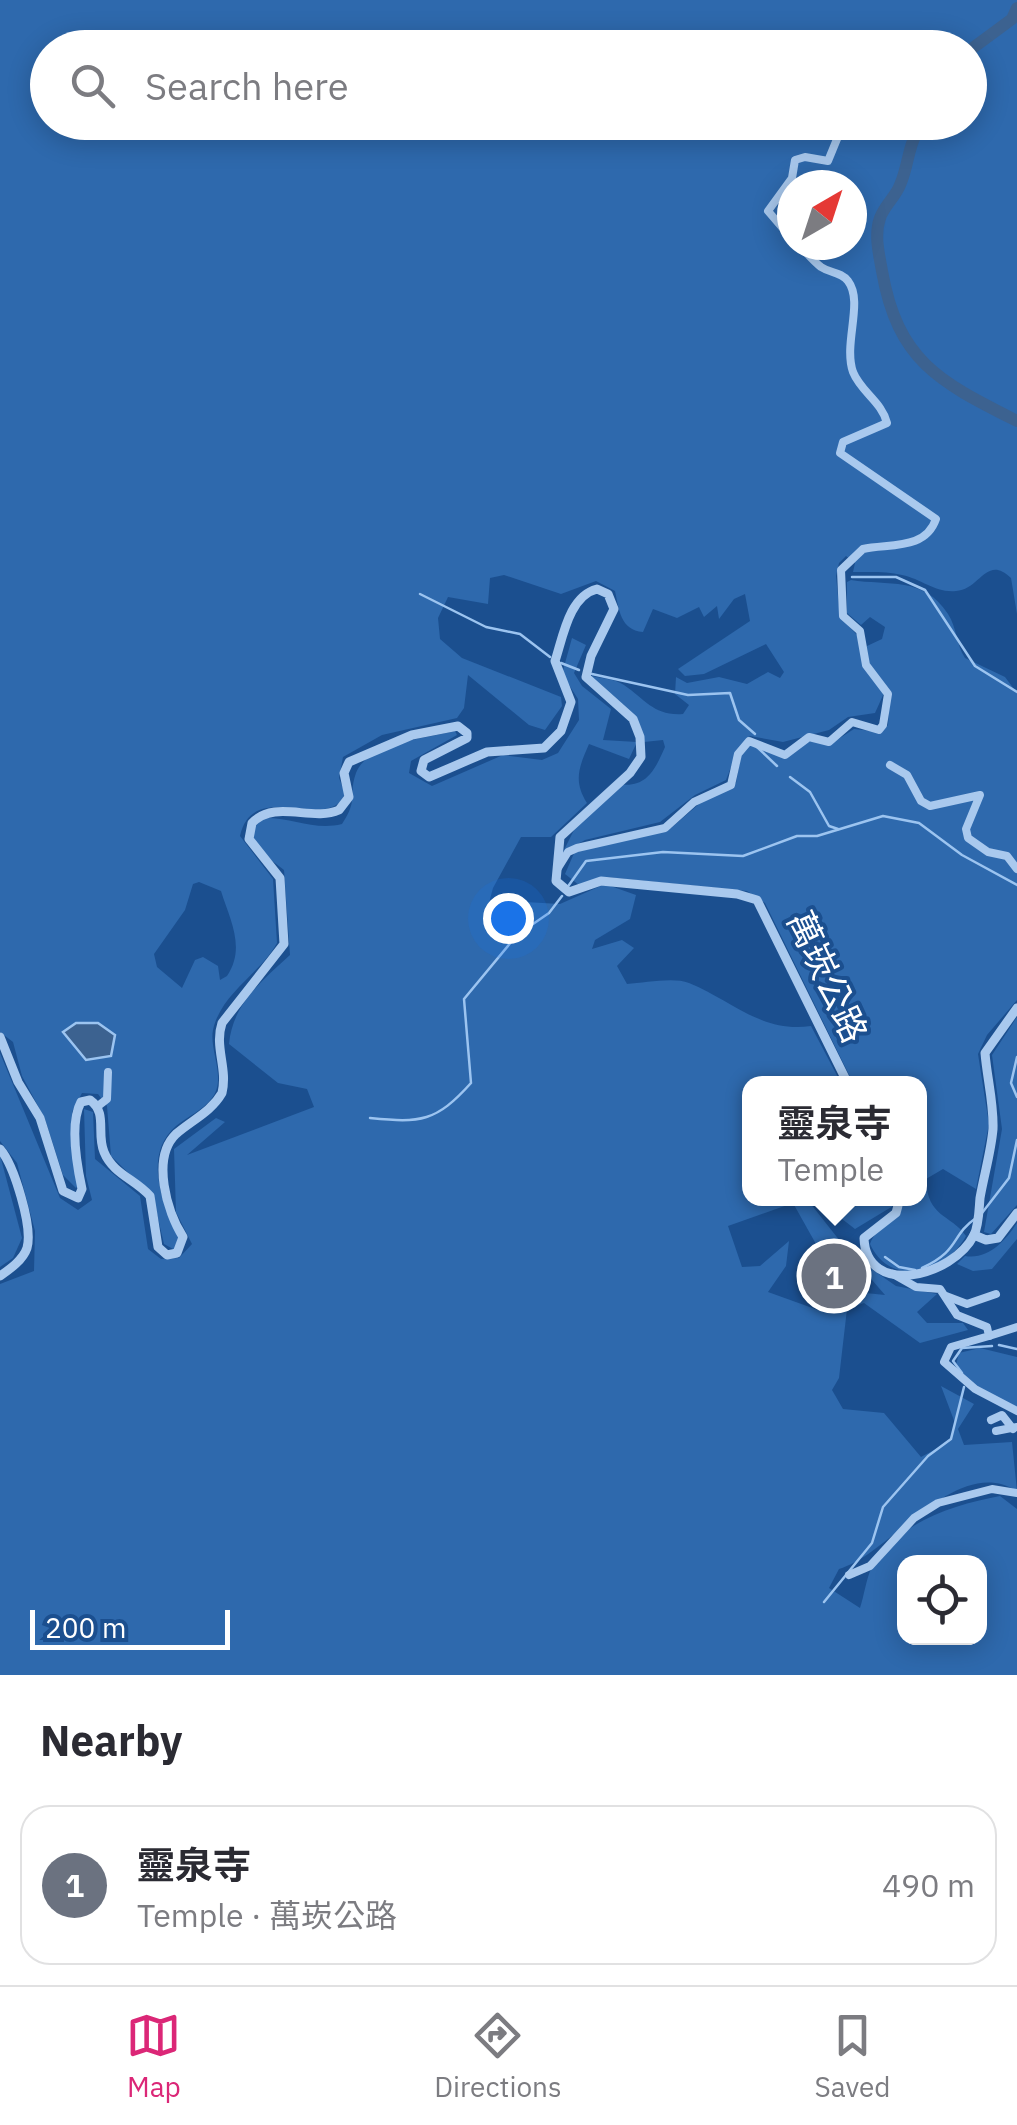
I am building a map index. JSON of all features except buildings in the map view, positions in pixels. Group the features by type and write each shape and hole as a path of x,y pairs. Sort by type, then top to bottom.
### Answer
{"street":[{"path":"793,170 795,160 804,157 828,161 837,140"},
{"path":"777,199 768,211 777,222"},
{"path":"556,872 568,852 665,828 694,802 731,786 738,754 749,741 784,756 808,738 829,742 852,722 879,730 884,726 888,694 866,665 860,631 843,616 841,570 863,549 901,547 928,533 936,520 876,474 840,454 842,442 888,423 884,410 854,372 850,322 856,303 852,285 844,275 823,268 814,260"},
{"path":"98,1106 105,1155 121,1175 150,1196 161,1252 177,1254 183,1237 170,1214 164,1156 172,1139 222,1093 225,1073 218,1042 222,1023 284,944 280,878 248,839 252,822 268,814 298,810 320,816 340,810 349,797 344,773 349,762 412,734 458,726 467,733 467,738 424,760 421,771 430,777 488,752 544,748 561,731 571,702 555,670 563,637 576,604 597,589 608,594 614,609 591,656 586,677 633,719 640,736 640,757 630,773 560,837 556,872"},
{"path":"890,765 908,775 921,801 930,806 980,796 966,829 968,838 988,852 1007,856 1017,869"},
{"name":"萬崁公路","path":"556,872 559,886 570,892 601,881 737,894 757,900 844,1076"},
{"path":"889,1271 910,1276 936,1271 959,1255 975,1229 993,1129 985,1053 1017,1008"},
{"path":"0,1037 18,1082 40,1118 63,1191 73,1198 82,1190 76,1168 76,1112 86,1100 98,1106"},
{"path":"98,1106 107,1099 108,1072"},
{"path":"0,1150 12,1166 28,1243 21,1258 0,1276"},
{"path":"898,1206 896,1213 864,1238 871,1259 916,1287 940,1288 957,1315 978,1320 987,1327 989,1336"},
{"path":"975,1229 986,1240 998,1238 1017,1213"},
{"path":"946,1296 967,1304 996,1294"},
{"path":"1017,1327 951,1348 944,1362 975,1390 1017,1410"},
{"path":"991,1420 1002,1415 1015,1428"},
{"path":"996,1431 1015,1428"},
{"path":"849,1575 870,1566 914,1518 938,1503 992,1490 1017,1493"}],"shaded area":[{"path":"0,0 1017,0 1017,614 1011,578 1002,572 989,571 964,589 948,591 896,574 853,572 855,563 846,556 839,563 836,576 840,617 858,636 863,663 884,693 875,713 848,717 829,730 783,742 750,736 738,749 726,780 695,795 660,822 585,840 563,852 575,828 618,784 643,781 665,747 663,740 644,742 631,713 591,676 620,683 657,710 683,714 689,705 675,694 676,677 687,683 719,677 747,684 768,672 780,678 784,672 766,644 704,674 685,676 678,669 750,621 745,594 734,599 719,619 717,606 704,617 699,607 677,618 653,609 643,632 625,623 615,591 596,581 561,594 504,575 490,578 488,604 448,597 438,618 440,639 462,658 561,697 562,706 545,730 529,725 468,675 464,708 457,718 382,735 343,757 339,778 345,793 337,804 325,809 275,807 260,810 248,819 240,836 273,879 277,943 217,1017 212,1038 218,1082 212,1098 176,1126 165,1138 160,1152 159,1182 181,1241 175,1250 164,1244 153,1197 111,1156 107,1106 98,1094 82,1093 72,1112 76,1188 63,1175 45,1119 22,1076 13,1042 0,1032","holes":["199,882 221,891 236,944 233,965 220,980 218,966 203,957 195,960 182,988 157,967 154,954 185,910 193,884"]},
{"path":"847,582 904,585 928,594 948,614 965,658 1005,677 1017,693 1017,1000 987,1035 978,1054 989,1124 976,1189 943,1169 927,1178 927,1076 850,1076 765,903 747,891 606,877 579,885 565,874 575,851 671,828 699,804 736,783 741,755 750,744 776,754 811,741 829,745 854,729 881,732 888,725 890,692 868,664 867,646 882,639 885,627 870,617 861,625 847,613"},
{"path":"572,638 586,645 574,673 582,686 611,709 603,740 637,742 629,759 589,744 579,774 587,803 551,837 521,837 493,888 486,914 525,902 560,904 605,884 636,895 630,919 595,940 592,949 622,940 634,948 617,966 627,984 682,981 762,1020 793,1027 811,1026 837,1076 742,1076 742,1206 785,1206 728,1226 742,1267 760,1266 789,1241 786,1266 768,1292 818,1310 856,1292 885,1295 866,1273 867,1266 896,1286 937,1294 917,1312 927,1323 963,1323 968,1330 920,1343 864,1303 847,1309 839,1378 832,1390 843,1409 884,1413 921,1457 949,1442 955,1423 941,1386 974,1404 958,1429 964,1445 1012,1442 1017,1491 994,1483 971,1485 948,1495 859,1560 839,1569 829,1588 860,1608 871,1569 896,1539 928,1518 1000,1496 1017,1509 1017,1675 0,1675 0,1284 34,1271 35,1231 17,1163 0,1141 0,1053 60,1198 78,1210 92,1200 86,1176 84,1109 93,1112 95,1159 140,1196 148,1249 161,1259 179,1258 192,1244 176,1212 174,1149 216,1118 225,1122 187,1155 314,1107 307,1089 278,1083 229,1044 242,1005 290,955 284,870 250,844 249,833 263,818 322,826 342,824 352,803 356,773 362,763 385,748 455,731 457,735 411,761 409,773 432,786 503,755 542,760 558,753 579,720 578,699 562,674"},
{"path":"1017,1017 1017,1205 991,1234 984,1232 1002,1129 992,1055"},
{"path":"76,1023 98,1023 115,1035 111,1056 86,1060 63,1032"},
{"path":"0,1155 22,1238 13,1258 0,1267"},
{"path":"927,1192 935,1208 966,1236 957,1249 932,1267 904,1271 891,1267 870,1244 902,1206 927,1206"},
{"path":"795,1206 812,1206 840,1241 821,1253"},
{"path":"825,1206 893,1206 855,1229"},
{"path":"1017,1223 1017,1239 992,1269 973,1271 957,1264 965,1256 981,1255 995,1248"},
{"path":"980,1348 1017,1357 1017,1410 970,1386 956,1365 959,1353"}],"waterway":[{"path":"987,37 1012,19 1017,8"},
{"path":"914,140 898,189 878,224 878,251 889,302 911,348 927,366 966,394 1017,421"},
{"path":"852,577 896,577 925,590 975,666 1017,692"},
{"path":"420,594 486,627 520,634 550,657"},
{"path":"561,663 579,670"},
{"path":"592,674 688,695 730,693 739,720 755,734"},
{"path":"757,747 777,766"},
{"path":"790,777 810,792 829,826 838,829"},
{"path":"569,885 586,861 663,852 743,856 797,836 817,836 883,816 919,823 962,855 1017,885"},
{"path":"370,1118 427,1117 448,1106 471,1083 464,999 517,935 549,913 562,896"},
{"path":"1017,1057 1011,1083 1017,1097"},
{"path":"982,1213 1009,1178 1017,1140"},
{"path":"922,1268 943,1255 976,1218"},
{"path":"885,1257 899,1267 915,1270"},
{"path":"999,1345 1017,1349"},
{"path":"962,1373 953,1361 962,1348 992,1346"},
{"path":"824,1602 872,1543 883,1507 928,1456 951,1439 964,1387"}],"place":[{"name":"靈泉寺","path":"834,1276"}]}
